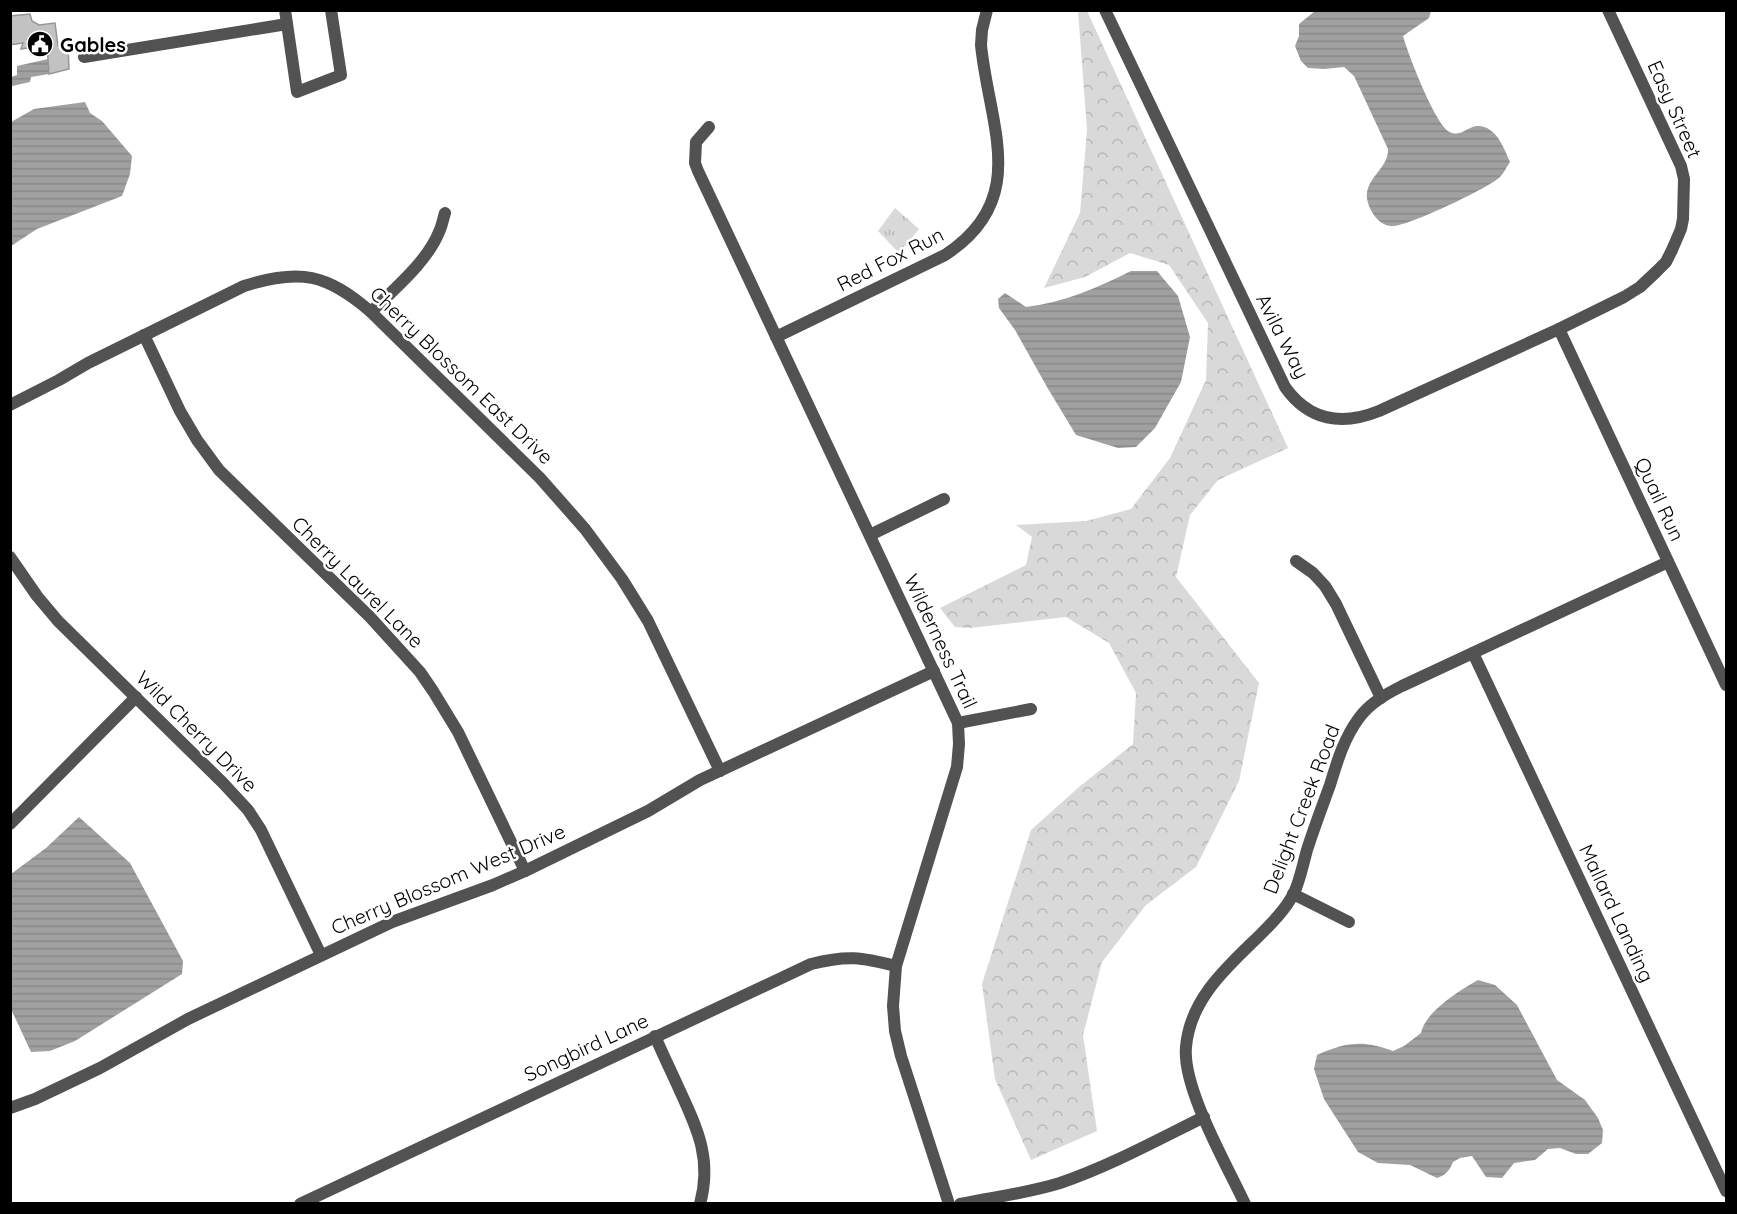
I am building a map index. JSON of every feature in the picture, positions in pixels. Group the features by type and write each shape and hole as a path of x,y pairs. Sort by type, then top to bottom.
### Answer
{"street":[{"path":"285,10 297,92 341,75 331,10"},
{"name":"Red Fox Run","path":"776,337 945,255 970,236 982,220 996,189 999,166 981,45 987,10"},
{"name":"Avila Way","path":"1105,10 1278,374 1285,387 1301,405 1322,416 1333,419 1355,419 1368,416 1624,297 1640,287 1666,262 1681,229"},
{"name":"Easy Street","path":"1608,10 1681,166 1684,194 1681,229"},
{"path":"84,57 287,24"},
{"name":"Wilderness Trail","path":"709,127 696,142 695,163 958,723 957,767 896,966 893,1006 901,1056 949,1203"},
{"path":"371,312 414,269 432,247 445,213"},
{"name":"Cherry Blossom East Drive","path":"10,405 244,286 278,277 301,276 328,282 345,291 371,312 540,478 585,529 622,579 648,621 720,771"},
{"name":"Quail Run","path":"1559,329 1726,685"},
{"name":"Cherry Laurel Lane","path":"144,335 180,411 197,440 219,470 370,618 420,672 458,732 525,871"},
{"path":"870,535 944,499"},
{"name":"Wild Cherry Drive","path":"10,557 58,621 224,783 248,810 267,842 321,955"},
{"path":"1296,561 1313,573 1325,586 1381,698"},
{"name":"Delight Creek Road","path":"1245,1203 1192,1087 1186,1065 1185,1048 1188,1034 1195,1010 1216,980 1270,925 1293,894 1342,749 1359,717 1381,698 1402,686 1668,562"},
{"name":"Mallard Landing","path":"1473,653 1726,1191"},
{"name":"Cherry Blossom West Drive","path":"10,1108 35,1099 100,1068 188,1019 392,922 525,871 648,811 700,780 934,671"},
{"path":"10,824 136,697"},
{"path":"958,723 1031,709"},
{"path":"1293,894 1349,922"},
{"name":"Songbird Lane","path":"300,1203 810,964 848,957 869,959 896,966"},
{"path":"655,1036 703,1146 705,1172 700,1203"},
{"path":"960,1203 1059,1183 1117,1159 1204,1117"}],"green space":[{"path":"1078,11 1087,11 1288,448 1218,480 1190,515 1176,577 1259,683 1239,781 1196,867 1146,905 1102,962 1083,1035 1097,1131 1031,1160 995,1079 982,984 1031,830 1079,787 1133,744 1136,693 1109,643 1066,617 970,628 955,627 940,608 1026,565 1032,537 1016,525 1086,521 1131,509 1170,458 1206,380 1208,323 1169,265 1130,253 1085,277 1044,288 1080,213 1087,130"},
{"path":"895,208 919,229 899,253 878,231"}],"shaded area":[{"path":"1315,11 1431,11 1429,18 1403,36 1422,86 1442,125 1448,131 1456,134 1478,126 1494,134 1502,144 1510,162 1501,175 1466,197 1403,224 1389,226 1378,219 1368,203 1368,187 1384,163 1388,149 1354,76 1344,67 1308,68 1301,61 1295,46 1299,36 1299,24"},
{"path":"48,59 49,74 31,77 30,82 12,86 11,77 17,75 17,66"},
{"path":"85,102 90,113 102,121 132,156 130,174 122,196 37,229 11,246 11,122 34,109"},
{"path":"1131,271 1157,271 1178,296 1190,337 1181,382 1155,428 1136,447 1118,448 1076,435 1015,330 999,308 998,299 1005,293 1026,307 1040,305 1080,294"},
{"path":"79,817 130,863 183,961 182,974 75,1041 50,1051 31,1052 11,1009 11,874 46,848"},
{"path":"1478,980 1495,985 1517,1005 1557,1080 1585,1100 1598,1118 1603,1130 1602,1143 1588,1154 1576,1154 1560,1148 1548,1149 1535,1160 1514,1163 1502,1178 1486,1177 1472,1156 1453,1162 1443,1176 1437,1178 1410,1165 1378,1163 1358,1152 1324,1099 1314,1069 1317,1055 1337,1047 1355,1044 1372,1045 1393,1051 1404,1046 1421,1033 1429,1017 1436,1010"}],"building":[{"name":"Gables","path":"30,14 32,21 39,25 55,23 58,46 68,47 69,69 49,74 47,45 21,49 23,43 10,45 10,16"}],"place":[{"name":"Gables","path":"40,44"}]}
